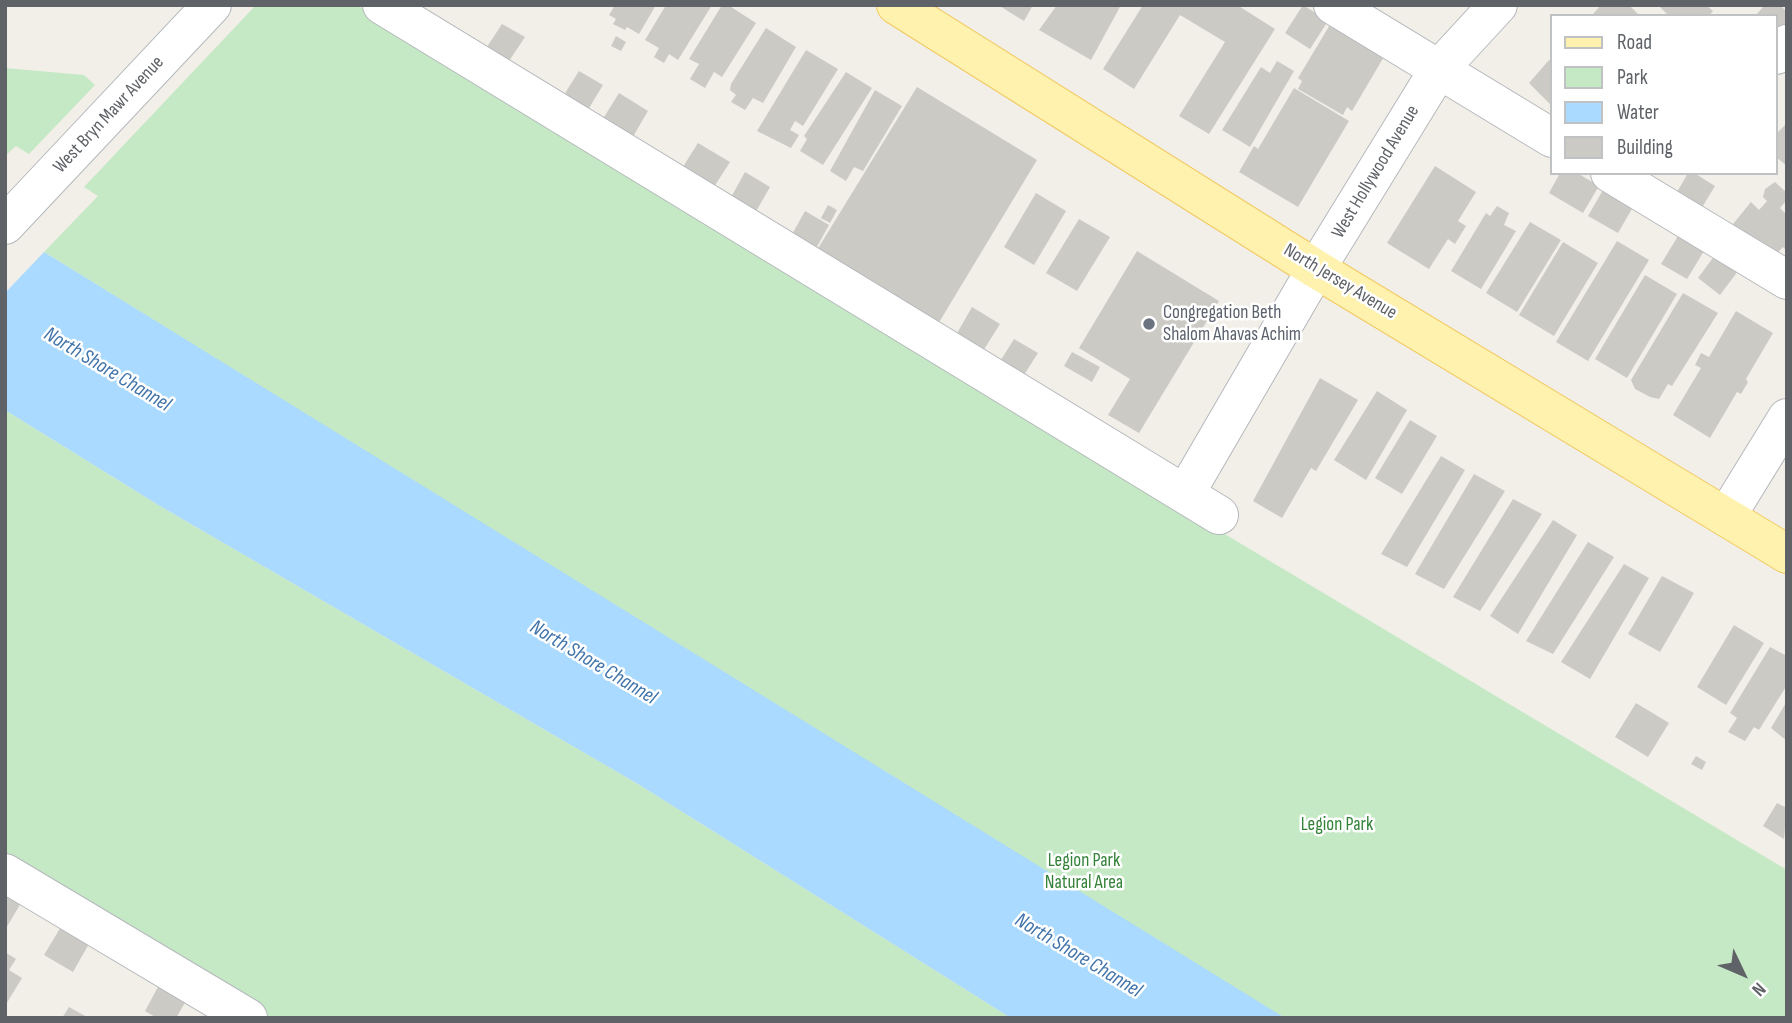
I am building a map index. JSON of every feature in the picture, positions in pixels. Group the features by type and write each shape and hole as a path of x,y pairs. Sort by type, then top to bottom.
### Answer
{"main road":[{"name":"North Jersey Avenue","path":"906,8 1316,269 1787,554"}],"street":[{"name":"West Bryn Mawr Avenue","path":"5,225 212,5"},
{"path":"382,5 1219,515"},
{"path":"1333,5 1550,137"},
{"name":"West Hollywood Avenue","path":"1185,494 1316,269 1439,69 1498,5"},
{"path":"1618,175 1656,184 1787,281"},
{"path":"1726,517 1787,418"},
{"path":"5,873 248,1018"}],"green space":[{"name":"Legion Park","path":"256,5 357,5 1218,530 1787,870 1787,1018 1276,1018 44,252 98,196 84,187"},
{"path":"5,68 84,75 95,85 29,154 16,146 5,156"},
{"path":"5,410 160,506 638,784 1011,1018 260,1018 5,863"}],"water":[{"name":"North Shore Channel","path":"5,231 44,252 1285,1018 1011,1018 638,784 160,506 5,410"}],"pier":[{"path":"5,228 46,250 5,293"}],"building":[{"path":"615,5 656,5 639,34 627,27 625,30 613,24 616,19 609,15"},
{"path":"666,5 712,5 678,60 669,54 664,63 654,57 659,48 645,40"},
{"path":"722,5 728,5 756,23 722,77 714,72 705,88 690,79 699,64 689,59"},
{"path":"998,5 1033,5 1024,21"},
{"path":"1057,5 1121,5 1091,60 1039,30"},
{"path":"1143,5 1237,5 1275,29 1209,134 1179,116 1225,42 1180,15 1134,89 1103,69"},
{"path":"1303,5 1328,21 1310,49 1285,33"},
{"path":"1601,5 1629,5 1638,14 1593,14"},
{"path":"1658,5 1706,5 1713,11 1711,14 1667,14"},
{"path":"1765,5 1780,5 1787,12 1787,33 1778,43 1778,14 1757,14"},
{"path":"1331,23 1385,55 1352,111 1347,107 1343,115 1298,89 1302,81 1298,78"},
{"path":"502,24 525,37 507,64 485,50"},
{"path":"766,28 796,47 763,103 753,98 745,110 731,102 736,95 730,90 731,84"},
{"path":"616,36 626,42 621,51 611,46"},
{"path":"806,50 838,69 803,126 795,121 790,130 799,135 791,148 757,131"},
{"path":"1549,60 1550,60 1550,104 1529,83"},
{"path":"1277,61 1294,71 1250,147 1222,130 1261,67 1270,73"},
{"path":"579,71 603,85 586,113 562,98"},
{"path":"846,72 872,88 823,165 800,151 807,139 804,136"},
{"path":"917,87 1037,160 935,329 814,255"},
{"path":"1294,88 1349,121 1298,207 1239,172 1254,146 1258,149"},
{"path":"875,90 902,106 863,171 854,167 846,181 830,171"},
{"path":"619,93 648,111 631,140 601,122"},
{"path":"1787,123 1787,166 1778,159 1778,132"},
{"path":"698,143 730,162 712,190 681,170"},
{"path":"1435,166 1476,192 1458,221 1466,226 1455,244 1448,239 1429,269 1387,243"},
{"path":"745,172 770,187 754,215 729,201"},
{"path":"1559,175 1580,175 1599,186 1583,213 1549,193"},
{"path":"1687,175 1697,175 1715,186 1698,214 1673,199"},
{"path":"1775,182 1787,193 1787,200 1780,208 1787,215 1787,251 1783,247 1771,260 1733,224 1751,202 1759,210 1767,201 1763,197 1765,189"},
{"path":"1603,190 1633,207 1618,233 1588,216"},
{"path":"1036,193 1066,211 1034,265 1004,247"},
{"path":"828,205 837,210 830,223 821,218"},
{"path":"1497,206 1509,213 1504,225 1516,231 1481,289 1451,271 1486,213 1490,216"},
{"path":"805,211 829,225 814,252 790,238"},
{"path":"1079,219 1110,237 1077,291 1046,273"},
{"path":"1530,222 1561,240 1517,312 1486,293"},
{"path":"1678,236 1704,251 1687,279 1661,264"},
{"path":"1617,241 1649,260 1588,361 1556,342"},
{"path":"1563,242 1598,263 1554,336 1519,315"},
{"name":"Congregation Beth Shalom Ahavas Achim","path":"1137,251 1219,301 1139,433 1108,415 1130,379 1079,348"},
{"path":"1715,255 1738,271 1720,295 1698,278"},
{"path":"1645,275 1677,294 1627,378 1595,359"},
{"path":"1683,293 1718,313 1672,386 1668,384 1659,399 1650,397 1635,389 1631,380"},
{"path":"972,307 1000,324 983,351 956,335"},
{"path":"1736,311 1773,333 1746,379 1748,382 1741,394 1737,392 1710,438 1673,415 1701,368 1695,365 1701,353 1709,357"},
{"path":"1014,339 1038,353 1022,378 999,363"},
{"path":"1072,352 1100,367 1092,382 1064,366"},
{"path":"1320,378 1358,400 1316,471 1311,468 1282,518 1253,501"},
{"path":"1377,391 1407,410 1366,480 1334,460"},
{"path":"1410,420 1437,436 1402,494 1375,478"},
{"path":"1441,456 1465,470 1407,567 1381,554"},
{"path":"1474,474 1505,491 1444,589 1415,574"},
{"path":"1513,499 1542,514 1480,611 1453,597"},
{"path":"1553,520 1577,535 1518,634 1490,616"},
{"path":"1588,542 1614,557 1553,654 1526,641"},
{"path":"1624,564 1649,578 1590,679 1561,662"},
{"path":"1662,576 1694,593 1660,652 1628,634"},
{"path":"1734,625 1764,643 1726,705 1697,687"},
{"path":"1770,647 1787,656 1787,685 1759,730 1754,727 1745,741 1728,732 1737,718 1730,713"},
{"path":"1787,701 1787,741 1771,728"},
{"path":"1636,703 1669,723 1648,757 1615,737"},
{"path":"1696,756 1706,762 1702,770 1691,764"},
{"path":"1777,803 1787,808 1784,839 1763,826"},
{"path":"5,893 21,903 5,930"},
{"path":"62,925 90,942 73,972 44,955"},
{"path":"5,952 16,959 9,970 22,978 5,1006"},
{"path":"159,985 186,1001 176,1018 157,1018 145,1011"},
{"path":"69,1007 89,1018 62,1018"}],"place":[{"name":"Congregation Beth Shalom Ahavas Achim","path":"1149,324"}],"park label":[{"name":"Legion Park Natural Area","path":"1084,872"}]}
